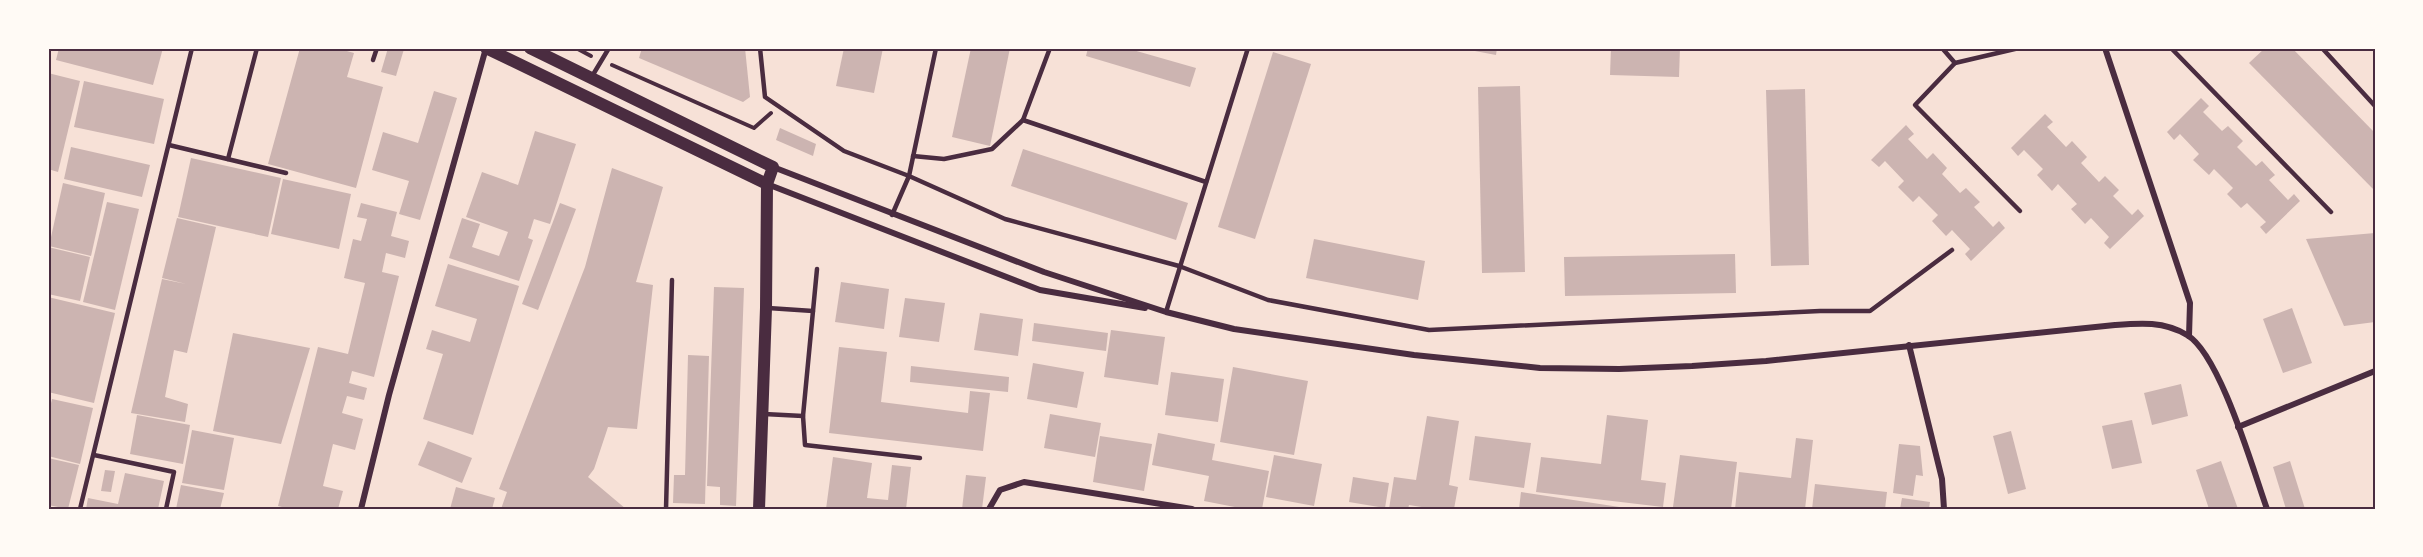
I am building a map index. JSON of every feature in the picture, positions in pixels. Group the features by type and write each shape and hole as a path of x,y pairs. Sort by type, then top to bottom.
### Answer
{"main road":[{"path":"486,48 767,184"},
{"path":"530,48 774,167 767,184 766,308 759,509"}],"street":[{"path":"360,509 389,395 486,48"},
{"path":"2105,48 2190,303 2189,336"},
{"path":"774,167 892,215 1044,272 1166,312 1234,329 1414,355 1540,368 1619,369 1766,361 2141,322 2165,326 2189,336 2206,355 2219,377 2267,509"},
{"path":"767,184 1040,290 1166,312"},
{"path":"1909,345 1945,492 1944,509"},
{"path":"2238,427 2375,371"},
{"path":"989,509 1000,490 1024,482 1192,509"}],"lane":[{"path":"81,509 192,48"},
{"path":"228,159 257,48"},
{"path":"373,60 377,48"},
{"path":"591,78 609,48"},
{"path":"760,48 765,97 844,151 909,176 1005,219 1179,266 1268,300 1429,330 1820,311 1870,311 1952,250"},
{"path":"892,215 909,176 936,48"},
{"path":"914,156 944,159 992,149 1023,120 1050,48"},
{"path":"1166,312 1248,48"},
{"path":"1942,48 1955,63"},
{"path":"2019,48 1955,63 1915,105 2020,211"},
{"path":"2171,48 2331,212"},
{"path":"2322,48 2375,106"},
{"path":"1023,120 1206,183"},
{"path":"169,145 286,173"},
{"path":"817,268 803,416 805,446 920,458"},
{"path":"666,509 672,280"},
{"path":"766,308 813,311"},
{"path":"762,414 803,416"},
{"path":"94,455 174,472 166,509"}],"path":[{"path":"576,48 754,128 778,106"}],"building":[{"path":"59,48 163,48 153,85 56,60"},
{"path":"300,48 336,48 354,53 347,77 383,87 356,188 268,164"},
{"path":"388,48 404,49 396,76 381,72"},
{"path":"642,48 745,48 750,97 743,102 639,58"},
{"path":"844,48 883,48 874,93 836,86"},
{"path":"971,48 1010,48 990,146 952,137"},
{"path":"1088,48 1126,48 1196,68 1190,87 1086,56"},
{"path":"1459,48 1497,48 1496,55"},
{"path":"1611,48 1680,48 1679,77 1610,75"},
{"path":"2265,48 2292,48 2375,133 2375,191 2249,63"},
{"path":"1273,52 1311,64 1255,239 1218,227"},
{"path":"48,73 80,81 58,172 48,169"},
{"path":"84,81 164,99 154,144 74,127"},
{"path":"1520,86 1525,272 1482,273 1478,87"},
{"path":"1805,89 1809,265 1771,266 1766,90"},
{"path":"434,91 457,98 420,220 399,214 409,181 372,170 383,132 418,143"},
{"path":"2201,98 2209,106 2203,112 2222,131 2228,126 2243,141 2237,147 2256,166 2262,161 2275,175 2269,180 2288,200 2294,194 2300,201 2266,234 2260,227 2266,222 2247,203 2241,208 2227,194 2233,188 2214,169 2209,175 2193,160 2199,154 2180,134 2174,140 2167,132"},
{"path":"2045,114 2053,122 2047,127 2066,147 2072,141 2087,157 2081,163 2099,182 2105,176 2119,190 2113,196 2132,215 2138,209 2144,216 2110,249 2104,243 2109,237 2091,218 2085,224 2071,209 2077,204 2058,184 2052,191 2037,175 2043,169 2024,150 2018,156 2011,148"},
{"path":"1906,125 1914,134 1908,139 1927,159 1933,153 1947,168 1942,174 1960,193 1966,188 1980,202 1974,207 1993,227 1999,221 2005,228 1971,261 1965,254 1970,249 1952,230 1946,236 1932,221 1938,215 1919,196 1913,202 1898,187 1904,181 1885,161 1879,167 1871,160"},
{"path":"780,128 816,144 813,156 776,140"},
{"path":"535,131 576,144 550,224 534,219 528,238 533,240 519,281 449,258 462,218 480,224 472,247 499,256 508,232 466,217 482,172 518,185"},
{"path":"71,147 150,165 142,197 64,179"},
{"path":"1023,149 1188,203 1176,240 1011,186"},
{"path":"191,158 281,178 268,237 178,217"},
{"path":"612,168 663,187 636,282 653,285 637,429 608,427 594,469 588,477 626,509 501,509 507,492 499,489 585,267"},
{"path":"283,179 351,194 339,249 271,234"},
{"path":"63,183 105,193 91,256 49,246"},
{"path":"107,202 139,209 115,310 83,302"},
{"path":"361,203 397,212 391,236 409,241 405,258 386,253 382,272 399,276 374,377 352,371 349,383 367,388 364,400 347,396 342,413 363,419 355,450 333,444 323,486 343,491 338,509 290,509 278,506 318,347 348,354 365,283 344,278 353,239 361,241 367,219 357,217"},
{"path":"560,203 576,209 538,310 522,304"},
{"path":"177,218 216,227 187,353 174,350 165,397 188,404 185,422 131,413 162,279 186,284 162,278"},
{"path":"2375,233 2375,322 2344,326 2306,239"},
{"path":"1314,239 1425,261 1418,300 1306,278"},
{"path":"48,247 90,257 80,301 48,294"},
{"path":"1735,254 1736,293 1565,296 1564,257"},
{"path":"448,264 519,286 473,435 423,419 443,354 426,349 432,330 470,342 477,319 435,306"},
{"path":"841,282 889,289 884,329 835,322"},
{"path":"714,287 744,288 736,506 720,505 720,487 707,486"},
{"path":"48,297 115,313 94,403 48,392"},
{"path":"905,298 945,303 939,342 899,337"},
{"path":"2292,308 2312,363 2283,373 2263,319"},
{"path":"980,313 1023,319 1018,356 974,350"},
{"path":"1034,323 1108,333 1106,351 1032,341"},
{"path":"1111,330 1165,337 1158,385 1104,377"},
{"path":"233,333 310,348 281,444 213,431"},
{"path":"839,347 887,352 881,402 968,413 970,391 990,393 983,451 829,433"},
{"path":"688,355 709,356 705,504 673,503 674,475 685,475"},
{"path":"1033,363 1084,372 1077,408 1027,399"},
{"path":"911,366 1009,377 1008,392 910,382"},
{"path":"1233,367 1308,381 1294,455 1220,442"},
{"path":"1171,372 1224,379 1218,422 1165,415"},
{"path":"2181,384 2188,416 2152,425 2144,393"},
{"path":"52,399 93,408 80,464 48,456 48,415"},
{"path":"1050,414 1101,423 1095,457 1044,448"},
{"path":"137,415 190,425 183,464 130,454"},
{"path":"1607,415 1648,420 1641,480 1666,483 1663,507 1536,492 1541,457 1601,464"},
{"path":"1427,416 1459,421 1449,485 1458,487 1454,509 1409,505 1408,509 1389,509 1394,477 1416,480"},
{"path":"2132,420 2142,463 2112,469 2102,426"},
{"path":"192,430 234,438 224,490 182,483"},
{"path":"2011,431 2026,489 2008,494 1993,436"},
{"path":"1158,433 1215,444 1212,460 1269,471 1262,509 1245,509 1204,501 1209,476 1152,465"},
{"path":"1100,436 1152,444 1144,491 1093,482"},
{"path":"1475,436 1531,443 1524,488 1469,480"},
{"path":"1796,438 1813,440 1805,509 1735,509 1739,472 1791,478"},
{"path":"428,441 472,458 462,483 418,465"},
{"path":"1899,444 1920,446 1923,476 1916,475 1913,496 1893,493"},
{"path":"1274,455 1322,464 1314,506 1266,497"},
{"path":"1680,455 1737,462 1731,509 1673,507"},
{"path":"833,457 872,463 867,498 888,500 892,465 911,467 906,509 826,509"},
{"path":"48,458 79,465 68,509 48,505"},
{"path":"2221,461 2238,509 2209,509 2196,470"},
{"path":"2290,461 2305,509 2286,509 2273,467"},
{"path":"105,470 115,471 111,492 101,491"},
{"path":"125,473 164,481 158,509 86,509 88,498 118,504"},
{"path":"966,475 986,477 982,509 962,509"},
{"path":"1353,477 1389,483 1385,508 1349,502"},
{"path":"1815,484 1887,492 1885,509 1812,509"},
{"path":"181,485 224,493 220,509 176,509"},
{"path":"456,487 495,498 492,509 450,509"},
{"path":"1521,492 1626,508 1626,509 1519,509"},
{"path":"1902,498 1930,502 1929,509 1900,509"}]}
